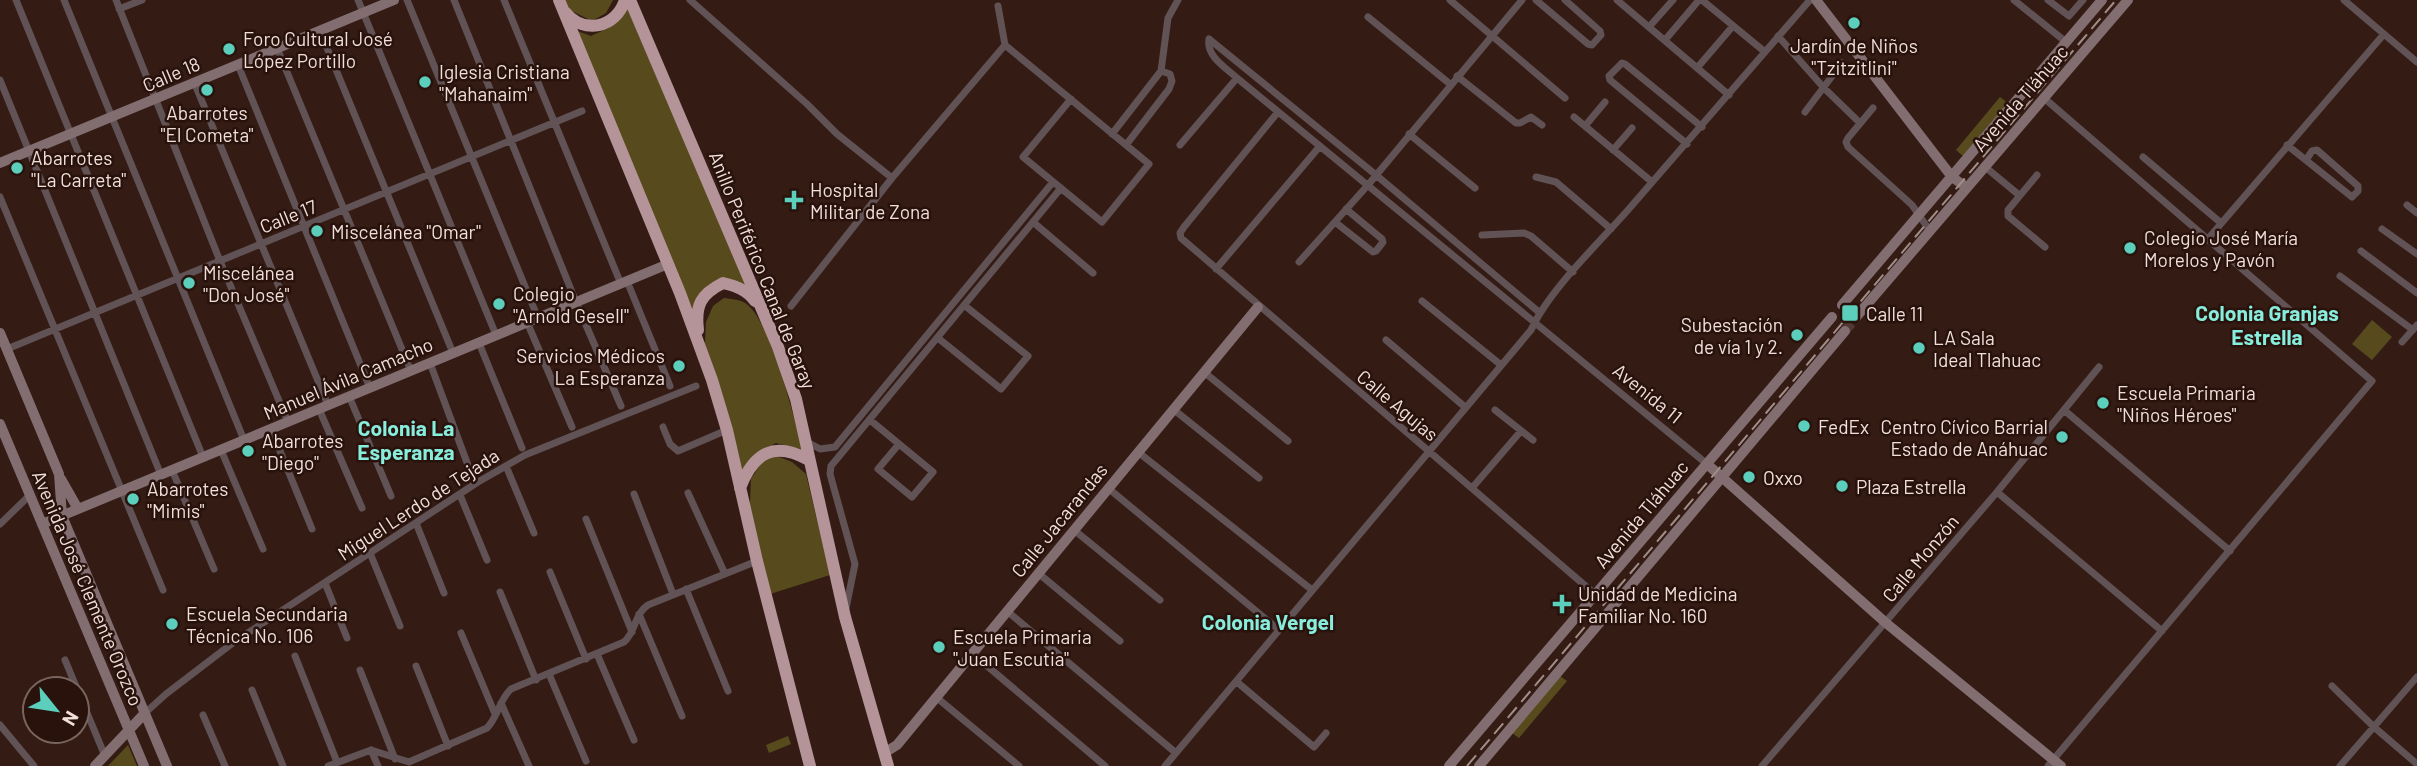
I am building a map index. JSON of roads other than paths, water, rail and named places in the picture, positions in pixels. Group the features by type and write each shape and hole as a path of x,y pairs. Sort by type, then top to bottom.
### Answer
{"highway":[{"path":"560,3 572,20 595,26 611,20 627,0"},
{"name":"Anillo Periférico Canal de Garay","path":"627,0 763,313 796,399 845,617 887,760"},
{"path":"560,3 700,345 727,430 757,561 810,766"},
{"path":"700,345 696,316 701,299 709,290 723,283 737,286 750,294 763,313"},
{"path":"740,488 746,471 758,457 767,453 776,450 795,452 809,460"}],"street":[{"path":"16,0 203,457"},
{"path":"64,0 244,440"},
{"path":"116,0 220,261 288,422"},
{"path":"119,9 142,0"},
{"path":"359,0 496,335"},
{"name":"Calle 18","path":"0,163 394,0"},
{"path":"407,0 538,318"},
{"path":"454,0 621,406"},
{"path":"504,0 554,123 670,386"},
{"path":"690,0 837,134 892,178"},
{"path":"1112,134 1161,71 1168,18 1178,0"},
{"path":"1450,0 1565,98"},
{"path":"1458,8 1465,0"},
{"path":"1299,262 1368,185 1522,0"},
{"path":"1536,0 1592,45 1601,35 1600,31 1565,0"},
{"path":"1617,0 1729,95"},
{"path":"1649,27 1672,0"},
{"path":"1665,40 1701,0 1765,52"},
{"path":"1165,766 1531,330 1540,313 1573,272 1810,0"},
{"path":"1816,0 1952,177 1966,187"},
{"path":"2014,0 2066,42"},
{"path":"2048,0 2069,16 2083,0"},
{"name":"Avenida Tláhuac","path":"1842,305 2102,0"},
{"name":"Avenida Tláhuac","path":"1857,316 2128,0"},
{"path":"2344,0 2417,62"},
{"path":"998,6 1005,45 1071,99 1112,134 1149,164 1102,222 1023,157 1071,99"},
{"path":"1368,18 1450,84"},
{"path":"1698,68 1733,26"},
{"path":"320,31 453,353"},
{"path":"2207,240 2384,34"},
{"path":"1778,36 1824,88 1860,123"},
{"name":"Avenida 11","path":"1376,174 1209,38 1209,51 1237,78 1707,464 1886,623 2054,764"},
{"path":"791,306 892,178 1005,45"},
{"path":"277,48 411,371"},
{"path":"1687,144 1610,80 1609,76 1622,63 1625,64 1702,127"},
{"path":"1805,112 1842,64"},
{"path":"238,65 370,388"},
{"path":"1126,145 1169,89 1172,81 1170,74 1161,71"},
{"path":"1457,76 1516,123 1521,124 1531,117 1542,125"},
{"path":"1180,145 1237,78"},
{"path":"0,80 161,475"},
{"path":"194,82 262,244 362,508"},
{"path":"2044,98 2372,381 2054,764"},
{"path":"1585,126 1605,102"},
{"path":"1873,108 1848,138 1847,147 1912,205 1930,230"},
{"name":"Calle 17","path":"7,349 582,111"},
{"name":"Calle Agujas","path":"1278,112 1184,227 1180,233 1181,238 1596,596"},
{"path":"1574,117 1652,182"},
{"path":"1613,150 1632,128"},
{"path":"1409,134 1475,188"},
{"path":"2287,145 2351,197 2358,191 2358,186 2317,150 2312,151 2306,160"},
{"path":"1216,269 1320,146"},
{"path":"2143,157 2221,223"},
{"path":"1984,166 2019,195"},
{"path":"1376,174 1540,313"},
{"path":"2037,175 2008,210 2008,216 2045,247"},
{"path":"1536,177 1556,182 1611,229"},
{"path":"805,441 820,449 835,447 1053,181"},
{"path":"845,617 855,564 830,474 831,466 1060,188"},
{"path":"0,197 163,590"},
{"path":"2407,205 2417,213"},
{"path":"1335,222 1373,252 1376,251 1382,240 1346,209"},
{"path":"1032,222 1093,273"},
{"path":"2382,229 2417,254"},
{"path":"1433,241 1441,230"},
{"path":"1482,235 1524,233 1573,272"},
{"path":"2361,250 2417,293"},
{"name":"Manuel Ávila Camacho","path":"42,524 668,264"},
{"path":"2340,276 2415,328 2402,342"},
{"path":"1422,301 1500,365"},
{"path":"938,338 1001,389 1028,356 964,305"},
{"name":"Calle Jacarandas","path":"887,760 1258,307"},
{"name":"Avenida Tláhuac","path":"1450,766 1832,317"},
{"path":"527,323 572,426"},
{"name":"Avenida Tláhuac","path":"1479,766 1845,331"},
{"path":"0,333 59,474 78,509"},
{"path":"1386,340 1465,407"},
{"path":"479,342 522,448"},
{"path":"430,363 470,468"},
{"name":"Calle Monzón","path":"1762,766 1997,492 2099,367"},
{"path":"1204,372 1288,441"},
{"name":"Miguel Lerdo de Tejada","path":"145,713 209,660 506,466 696,386"},
{"path":"349,396 391,496"},
{"path":"1173,409 1259,478"},
{"path":"1495,410 1533,440"},
{"path":"2064,410 2230,551"},
{"path":"870,420 933,472 912,497 878,469 899,444"},
{"name":"Avenida José Clemente Orozco","path":"0,424 144,766"},
{"path":"663,426 670,444 678,452 727,430"},
{"path":"271,429 312,529"},
{"path":"1472,488 1521,431"},
{"path":"221,450 263,549"},
{"path":"1138,452 1312,590"},
{"path":"506,466 534,533"},
{"path":"172,470 214,569"},
{"name":"Avenida José Clemente Orozco","path":"59,474 62,516 167,766"},
{"path":"1108,488 1279,630"},
{"path":"1997,492 2162,631"},
{"path":"688,493 725,573"},
{"path":"634,494 673,594"},
{"path":"0,524 30,495"},
{"path":"460,495 487,560"},
{"path":"586,519 632,632"},
{"path":"416,523 444,593"},
{"path":"1074,530 1160,600"},
{"path":"370,553 400,626"},
{"path":"328,766 371,750 409,762 487,728 504,695 511,689 624,642 632,632 639,613 648,605 757,561"},
{"path":"550,572 586,659"},
{"path":"1038,573 1120,640"},
{"path":"325,583 347,638"},
{"path":"686,589 728,691"},
{"path":"500,592 536,680"},
{"path":"1007,611 1176,753"},
{"path":"639,613 682,716"},
{"path":"461,632 495,714"},
{"path":"973,653 1105,766"},
{"path":"597,654 634,740"},
{"path":"295,656 337,762"},
{"path":"65,660 105,756"},
{"path":"416,666 448,746"},
{"path":"360,670 395,759"},
{"path":"549,674 586,761"},
{"path":"2340,766 2417,677"},
{"path":"1237,682 1314,747 1326,733"},
{"path":"2332,686 2417,764"},
{"path":"252,690 283,766"},
{"path":"936,697 1020,766"},
{"path":"501,703 528,766"},
{"path":"95,766 145,713"},
{"path":"203,715 225,766"},
{"path":"0,725 34,766"},
{"path":"371,750 377,766"}],"tunnel":[{"path":"1845,331 1857,316"}],"railway":[{"path":"1467,766 2116,0"}],"place":[{"name":"Jardín de Niños \"Tzitzitlini\"","path":"1854,23"},
{"name":"Foro Cultural José López Portillo","path":"229,49"},
{"name":"Iglesia Cristiana \"Mahanaim\"","path":"425,82"},
{"name":"Abarrotes \"El Cometa\"","path":"207,90"},
{"name":"Abarrotes \"La Carreta\"","path":"17,168"},
{"name":"Hospital Militar de Zona","path":"794,200"},
{"name":"Miscelánea \"Omar\"","path":"317,231"},
{"name":"Colegio José María Morelos y Pavón","path":"2130,248"},
{"name":"Miscelánea \"Don José\"","path":"189,283"},
{"name":"Colegio \"Arnold Gesell\"","path":"499,304"},
{"name":"Calle 11","path":"1850,313"},
{"name":"Subestación de vía 1 y 2.","path":"1797,335"},
{"name":"LA Sala Ideal Tlahuac","path":"1919,348"},
{"name":"Servicios Médicos La Esperanza","path":"679,366"},
{"name":"Escuela Primaria \"Niños Héroes\"","path":"2103,403"},
{"name":"FedEx","path":"1804,426"},
{"name":"Centro Cívico Barrial Estado de Anáhuac","path":"2062,437"},
{"name":"Abarrotes \"Diego\"","path":"248,451"},
{"name":"Oxxo","path":"1749,477"},
{"name":"Plaza Estrella","path":"1842,486"},
{"name":"Abarrotes \"Mimis\"","path":"133,499"},
{"name":"Unidad de Medicina Familiar No. 160","path":"1562,604"},
{"name":"Escuela Secundaria Técnica No. 106","path":"172,624"},
{"name":"Escuela Primaria \"Juan Escutia\"","path":"939,647"}],"district":[{"name":"Colonia Granjas Estrella","path":"2267,324"},
{"name":"Colonia La Esperanza","path":"406,439"},
{"name":"Colonia Vergel","path":"1268,621"}]}
